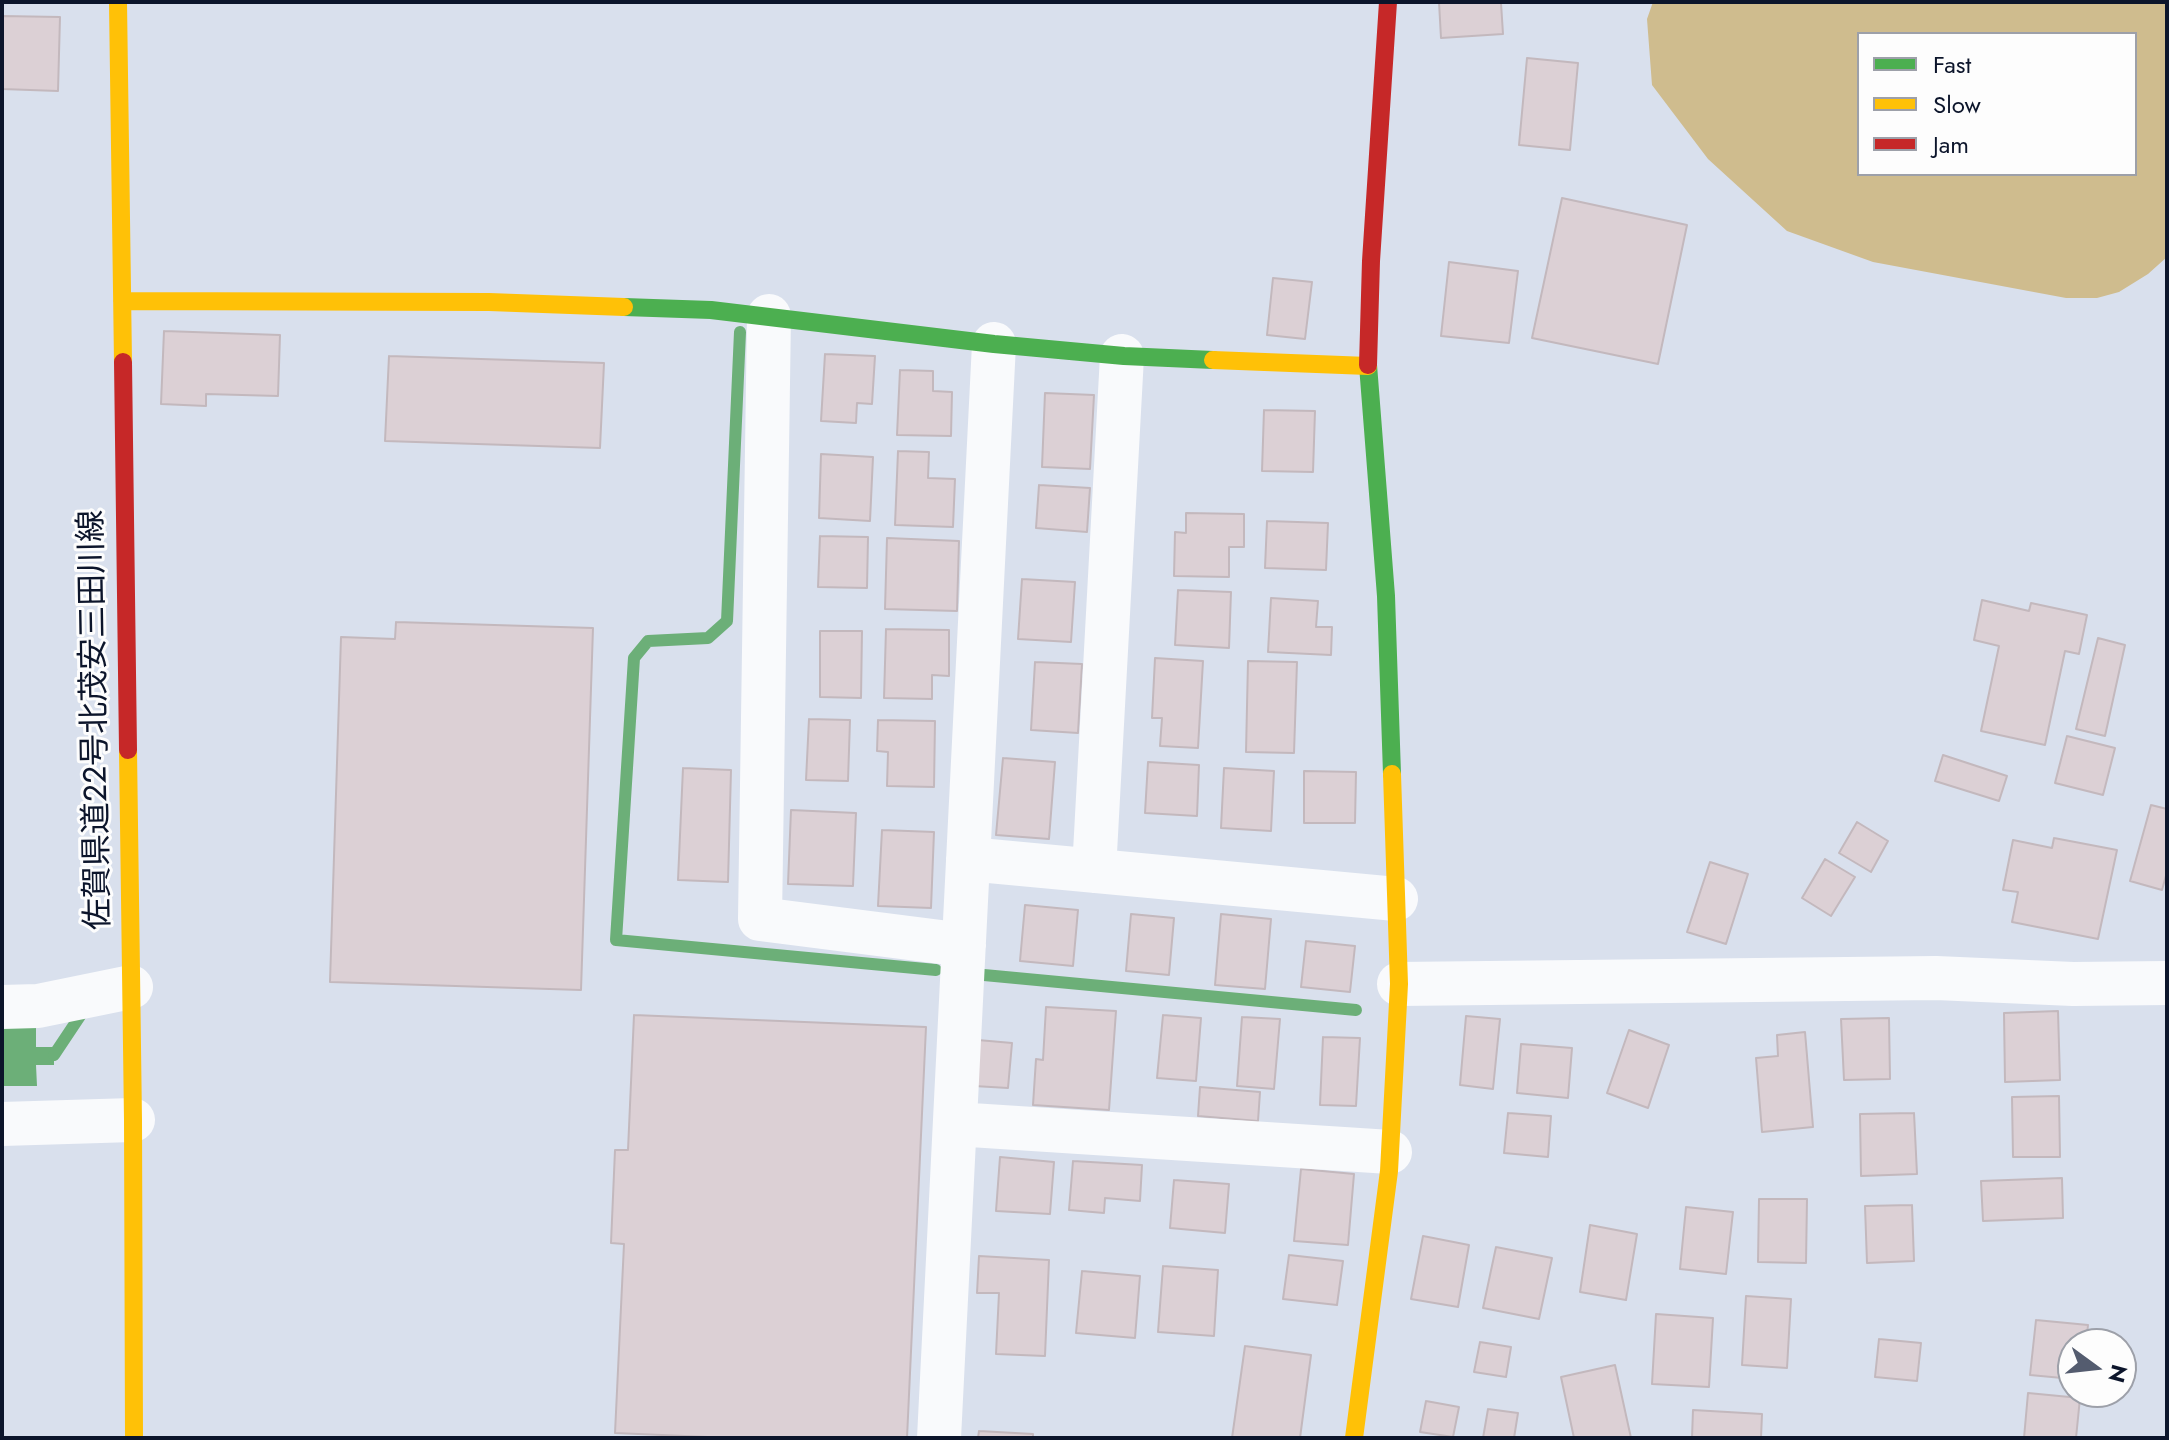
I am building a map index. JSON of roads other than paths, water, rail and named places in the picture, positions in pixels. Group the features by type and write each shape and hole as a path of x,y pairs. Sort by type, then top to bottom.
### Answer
{"street":[{"name":"佐賀県道22号北茂安三田川線","path":"118,2 133,1120 134,1438"},
{"path":"1354,1438 1390,1152 1399,984 1386,596 1368,366 1371,261 1388,2"},
{"path":"122,301 489,302 711,310 1122,356 1368,366"},
{"path":"769,316 760,919 964,945"},
{"path":"939,1438 994,344"},
{"path":"1094,871 1122,356"},
{"path":"968,859 1396,899"},
{"path":"1399,984 1936,978 2073,984 2167,983"},
{"path":"2,1007 38,1006 131,987"},
{"path":"2,1124 133,1120"},
{"path":"955,1124 1390,1152"}],"waterway":[{"path":"740,332 727,621 708,638 648,641 634,658 616,940 936,970"},
{"path":"984,975 1356,1010"},
{"path":"54,1055 80,1016"}]}
